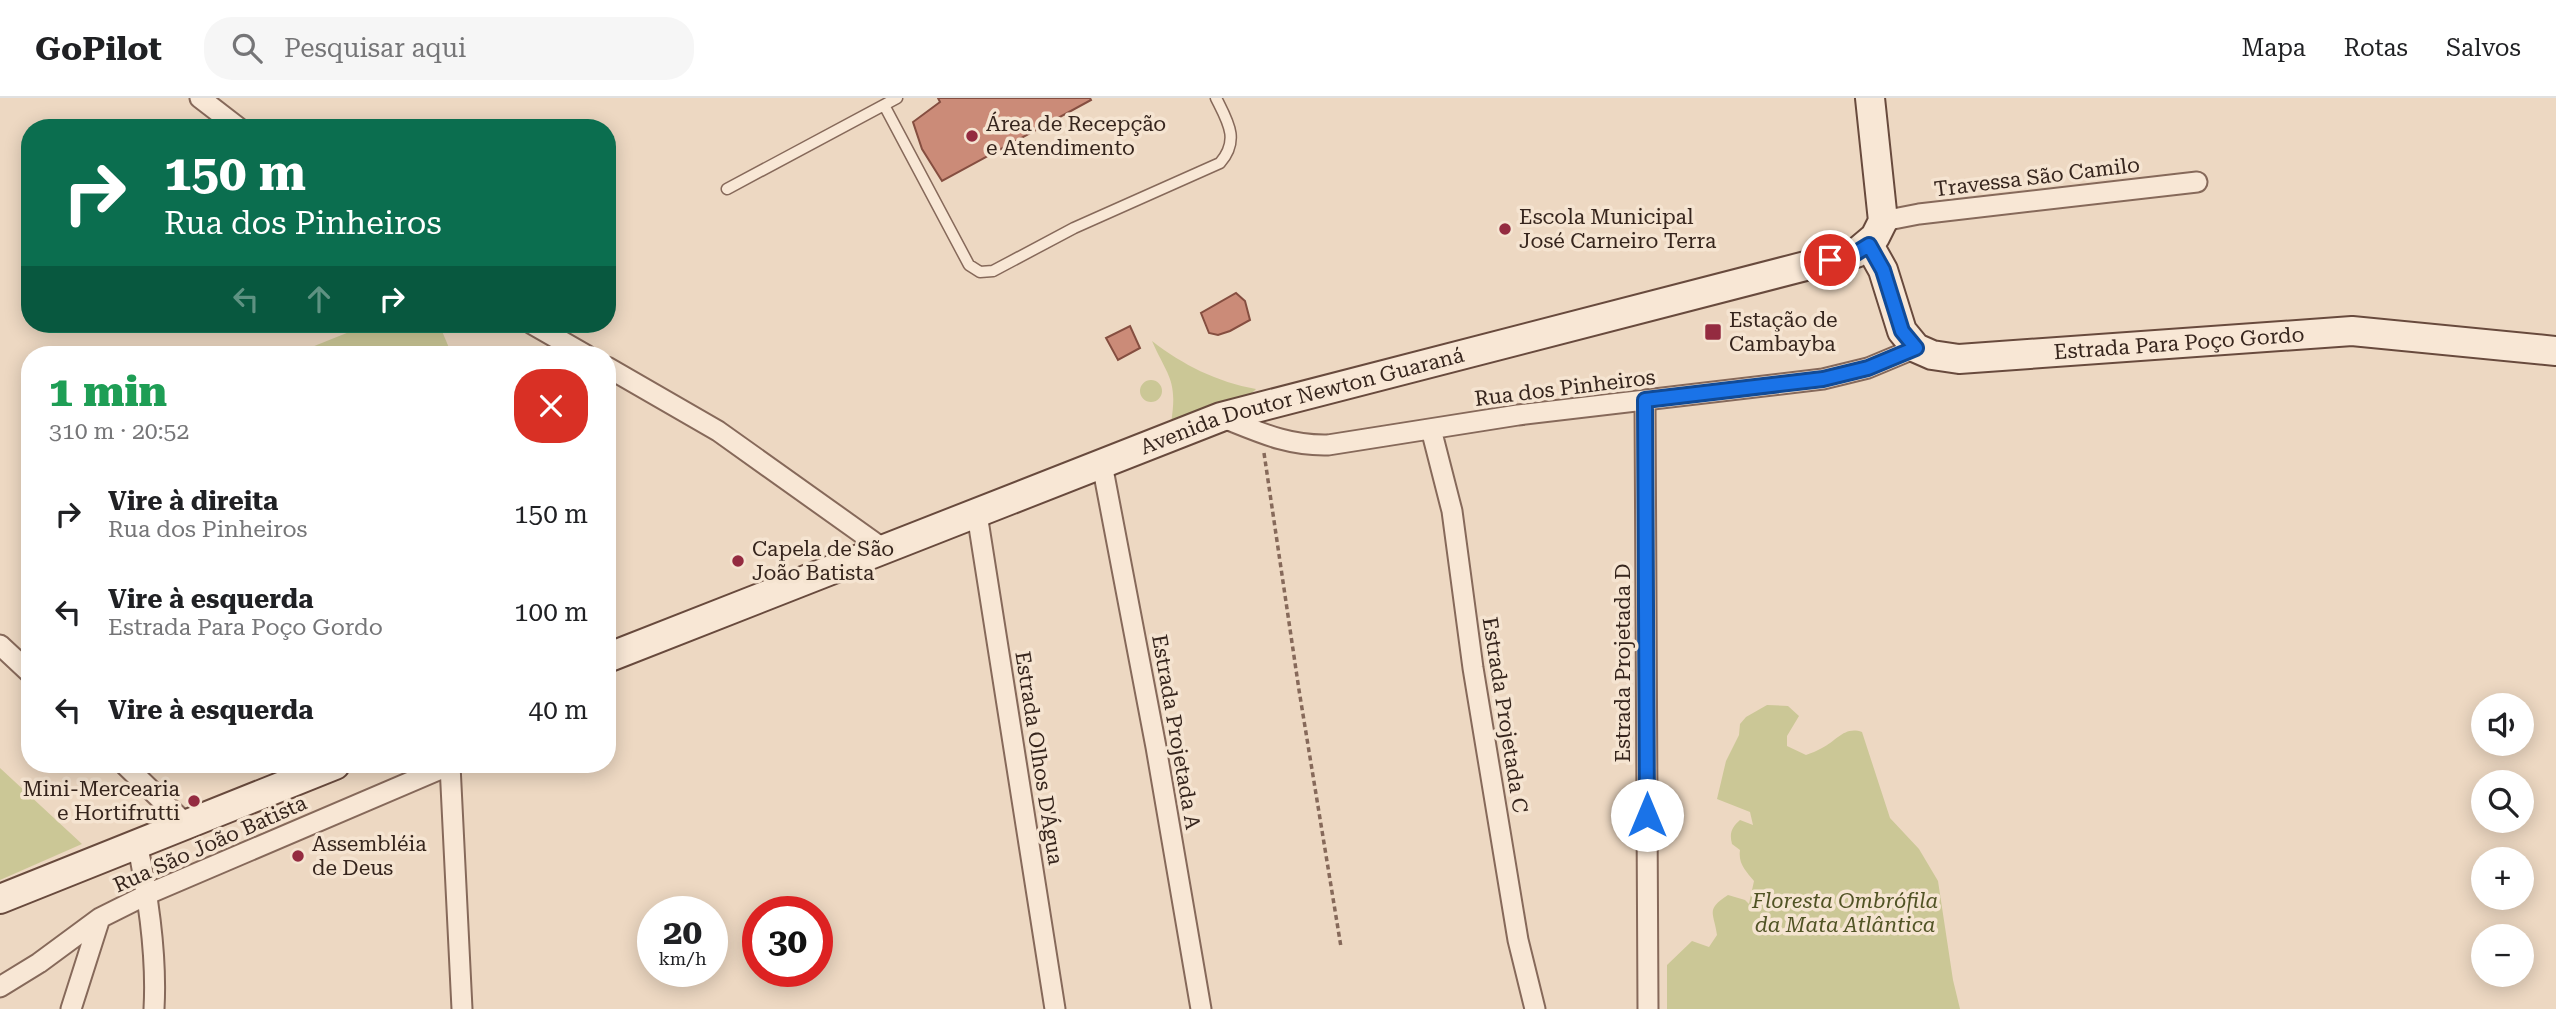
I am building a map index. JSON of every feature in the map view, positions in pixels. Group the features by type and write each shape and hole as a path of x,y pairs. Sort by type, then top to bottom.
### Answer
{"main road":[{"path":"1870,98 1883,221 1879,233 1869,245 1883,270 1902,331 1916,348"},
{"name":"Avenida Doutor Newton Guaraná","path":"616,654 1221,417 1856,253 1869,245"},
{"name":"Estrada Para Poço Gordo","path":"1916,348 1933,355 1959,359 2353,331 2556,351"},
{"path":"0,898 313,773"}],"street":[{"path":"200,98 227,119"},
{"name":"Travessa São Camilo","path":"1883,221 1919,214 2197,183"},
{"path":"548,333 570,346"},
{"name":"Rua dos Pinheiros","path":"1221,417 1261,434 1302,446 1328,445 1518,415 1823,379 1868,368 1916,348"},
{"path":"616,372 718,431 885,550"},
{"name":"Estrada Projetada D","path":"1645,400 1648,1009"},
{"name":"Estrada Projetada C","path":"1431,429 1452,511 1473,668 1518,940 1535,1009"},
{"name":"Estrada Projetada A","path":"1102,464 1156,747 1201,1009"},
{"name":"Estrada Olhos D'Água","path":"977,514 1055,1009"},
{"path":"0,645 21,665"},
{"path":"132,773 185,823"},
{"name":"Rua São João Batista","path":"0,987 100,919 148,894 431,773"},
{"path":"450,773 462,1009"},
{"path":"137,843 148,894 154,1009"},
{"path":"71,1009 100,919"}],"lane":[{"path":"727,189 897,98"},
{"path":"884,105 969,265 980,272 993,271 1074,228 1220,163 1229,152 1232,138 1229,124 1216,98"}],"path":[{"path":"1261,434 1340,947"}],"green space":[{"path":"347,333 443,333 448,346 314,346"},
{"path":"1152,341 1201,371 1256,389 1240,399 1203,409 1171,423 1173,397 1170,379"},
{"path":"1147,380 1155,380 1162,387 1162,395 1155,402 1147,402 1140,395 1140,387"},
{"name":"Floresta Ombrófila da Mata Atlântica","path":"1767,705 1788,706 1799,716 1787,736 1787,746 1806,755 1845,733 1862,732 1890,818 1919,849 1938,881 1960,1009 1667,1009 1667,965 1692,941 1709,947 1717,935 1714,908 1721,900 1728,895 1745,900 1749,904 1754,881 1743,867 1740,850 1732,844 1731,833 1740,820 1753,825 1750,812 1717,799 1726,761 1739,735 1740,724 1746,717"},
{"path":"0,768 82,844 0,880"}],"building":[{"name":"Área de Recepção e Atendimento","path":"938,98 1091,100 942,181 922,149 913,122 940,102"},
{"path":"1236,293 1245,301 1250,320 1218,335 1209,333 1201,313"},
{"path":"1130,326 1140,348 1118,360 1106,338"}],"place":[{"name":"Área de Recepção e Atendimento","path":"972,136"},
{"name":"Escola Municipal José Carneiro Terra","path":"1505,229"},
{"name":"Estação de Cambayba","path":"1713,332"},
{"name":"Capela de São João Batista","path":"738,561"},
{"name":"Mini-Mercearia e Hortifrutti","path":"194,801"},
{"name":"Assembléia de Deus","path":"298,856"}],"route":[{"path":"1647,815 1645,400 1823,379 1868,368 1916,348 1902,331 1883,270 1869,245 1856,253 1830,260"}]}
